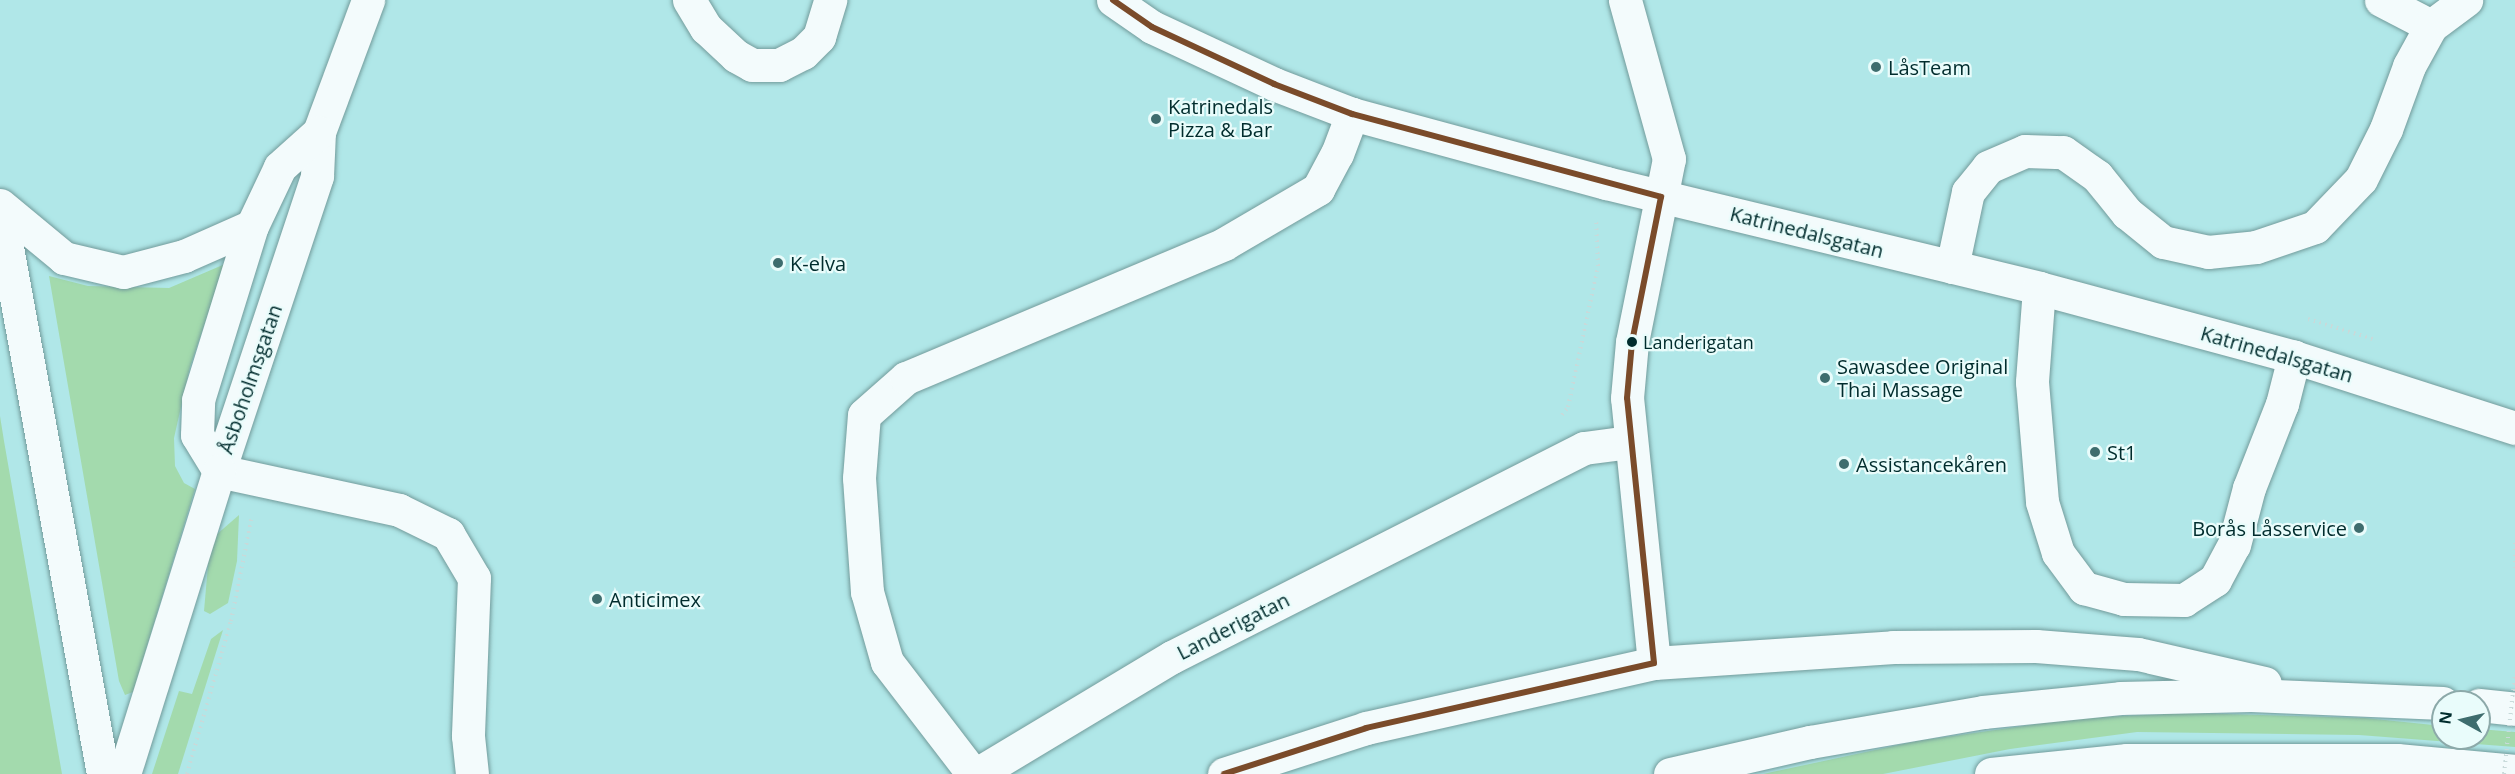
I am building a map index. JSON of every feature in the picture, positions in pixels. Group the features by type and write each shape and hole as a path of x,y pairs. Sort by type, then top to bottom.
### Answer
{"main road":[{"name":"Åsboholmsgatan","path":"219,471 317,176 319,132 368,0"},
{"path":"689,0 706,28 736,56 752,65 779,65 803,54 819,37 830,0"},
{"name":"Katrinedalsgatan","path":"1113,0 1152,27 1274,84 1352,114 1661,197 2039,288 2294,357 2515,428"},
{"path":"1625,0 1669,159 1632,342 1629,442 1654,663"},
{"path":"2381,0 2431,26"},
{"path":"1952,267 1968,192 1988,167 2025,151 2063,152 2097,177 2127,213 2163,242 2208,252 2256,247 2315,227 2361,179 2386,129 2409,66 2431,26 2466,0"},
{"path":"975,774 887,662 867,592 859,478 864,415 906,378 1224,244 1318,189 1337,154 1352,114"},
{"name":"Åsboholmsgatan","path":"219,471 197,435 198,400 252,226 280,167 319,132"},
{"path":"0,207 64,258 123,272 184,256 252,226"},
{"path":"0,207 103,774"},
{"path":"2039,288 2032,382 2042,502 2058,554 2085,588 2124,599 2184,600 2215,580 2234,544 2249,488 2282,404 2294,357"},
{"name":"Landerigatan","path":"975,774 1182,652 1584,448 1629,442"},
{"path":"124,774 219,471 399,510 448,534 474,578 468,736 472,774"},
{"path":"1224,774 1366,729 1654,663 1893,647 2036,646 2138,654 2325,697"},
{"path":"1670,774 1810,742 1983,712 2120,698 2325,697 2431,702"},
{"path":"2491,706 2515,708"},
{"path":"1991,774 2127,760 2397,760 2515,771"}],"path":[{"path":"1560,417 1568,407 1598,266 1599,245 1593,229 1606,183"},
{"path":"2515,543 2515,573"},
{"path":"2504,774 2515,673"}],"green space":[{"path":"225,264 190,367 174,438 175,466 184,483 195,489 133,692 125,695 119,681 49,276 88,286 169,288"},
{"path":"0,416 4,441 62,774 0,774"},
{"path":"239,515 237,561 228,603 210,614 204,611 209,554 216,535"},
{"path":"223,630 178,774 152,774 179,691 192,694 211,639"},
{"path":"2190,713 2365,718 2431,725 2431,741 2359,735 2137,732 2010,749 1883,774 1763,774 1917,741 2079,718"},
{"path":"2491,730 2515,732 2515,747 2491,745"}],"transit line":[{"path":"1113,0 1152,27 1274,84 1352,114 1661,197"},
{"path":"1224,774 1366,728 1654,663 1627,398 1632,342 1661,197"}],"place":[{"name":"LåsTeam","path":"1876,67"},
{"name":"Katrinedals Pizza & Bar","path":"1156,119"},
{"name":"K-elva","path":"778,263"},
{"name":"Landerigatan","path":"1632,342"},
{"name":"Sawasdee Original Thai Massage","path":"1825,378"},
{"name":"St1","path":"2095,452"},
{"name":"Assistancekåren","path":"1844,464"},
{"name":"Borås Låsservice","path":"2359,528"},
{"name":"Anticimex","path":"597,599"}]}
